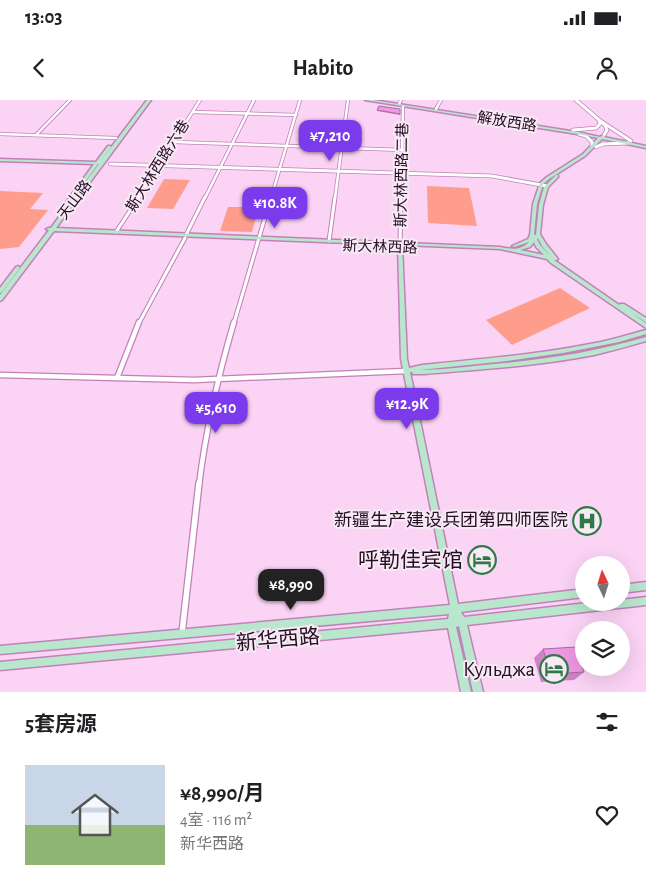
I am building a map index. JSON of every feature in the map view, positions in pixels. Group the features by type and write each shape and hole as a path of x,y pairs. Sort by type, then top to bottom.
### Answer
{"main road":[{"name":"天山路","path":"100,164 116,138 145,100"},
{"name":"天山路","path":"0,299 49,231 149,100"},
{"name":"解放西路","path":"367,100 602,137"},
{"name":"解放西路","path":"378,100 573,130 602,137"},
{"path":"515,250 528,246 535,236 544,185 588,156 602,137 646,146"},
{"path":"0,161 100,164"},
{"name":"天山路","path":"0,291 49,231"},
{"name":"斯大林西路","path":"49,231 116,232 503,250"},
{"name":"斯大林西路","path":"49,231 185,236"},
{"path":"503,250 530,240 535,236"},
{"path":"535,236 553,260 646,326"},
{"name":"斯大林西路","path":"258,240 329,241 400,246"},
{"path":"400,246 406,371 455,609 462,622 478,692"},
{"path":"503,250 515,250 553,260 646,320"},
{"path":"503,250 553,260"},
{"path":"406,371 569,351 610,344 646,332"},
{"path":"406,371 425,372 579,356 646,339"},
{"path":"630,587 646,586"},
{"name":"新华西路","path":"0,650 455,609 575,594"},
{"name":"新华西路","path":"0,666 462,622 646,601"},
{"path":"455,609 452,623 466,692"}],"street":[{"path":"36,135 70,100"},
{"name":"斯大林西路六巷","path":"116,232 200,100"},
{"path":"117,378 136,328 254,100"},
{"path":"182,633 205,439 217,379 300,100"},
{"path":"329,241 348,100"},
{"path":"436,109 441,100"},
{"path":"576,100 599,120 630,142"},
{"name":"斯大林西路二巷","path":"400,246 404,106"},
{"path":"193,112 296,114"},
{"path":"573,130 596,128 600,124 599,120"},
{"path":"599,120 607,129 602,137"},
{"path":"577,133 589,138 594,146 630,142"},
{"path":"0,134 116,138"},
{"path":"174,142 403,150"},
{"path":"100,164 503,177 544,185"},
{"path":"0,375 217,379 406,371"}],"shaded area":[{"path":"164,179 190,180 173,209 147,208"},
{"path":"427,186 469,188 477,226 428,223"},
{"path":"0,191 43,193 30,209 48,210 19,247 0,249"},
{"path":"228,207 259,207 252,232 220,231"},
{"path":"560,288 590,308 512,345 486,320"}],"building":[{"path":"379,106 400,109 400,114 377,110"},
{"path":"575,647 575,673 551,674 543,649"}],"place":[{"name":"新疆生产建设兵团第四师医院","path":"587,521"},
{"name":"呼勒佳宾馆","path":"482,560"},
{"name":"Кульджа","path":"554,669"}]}
